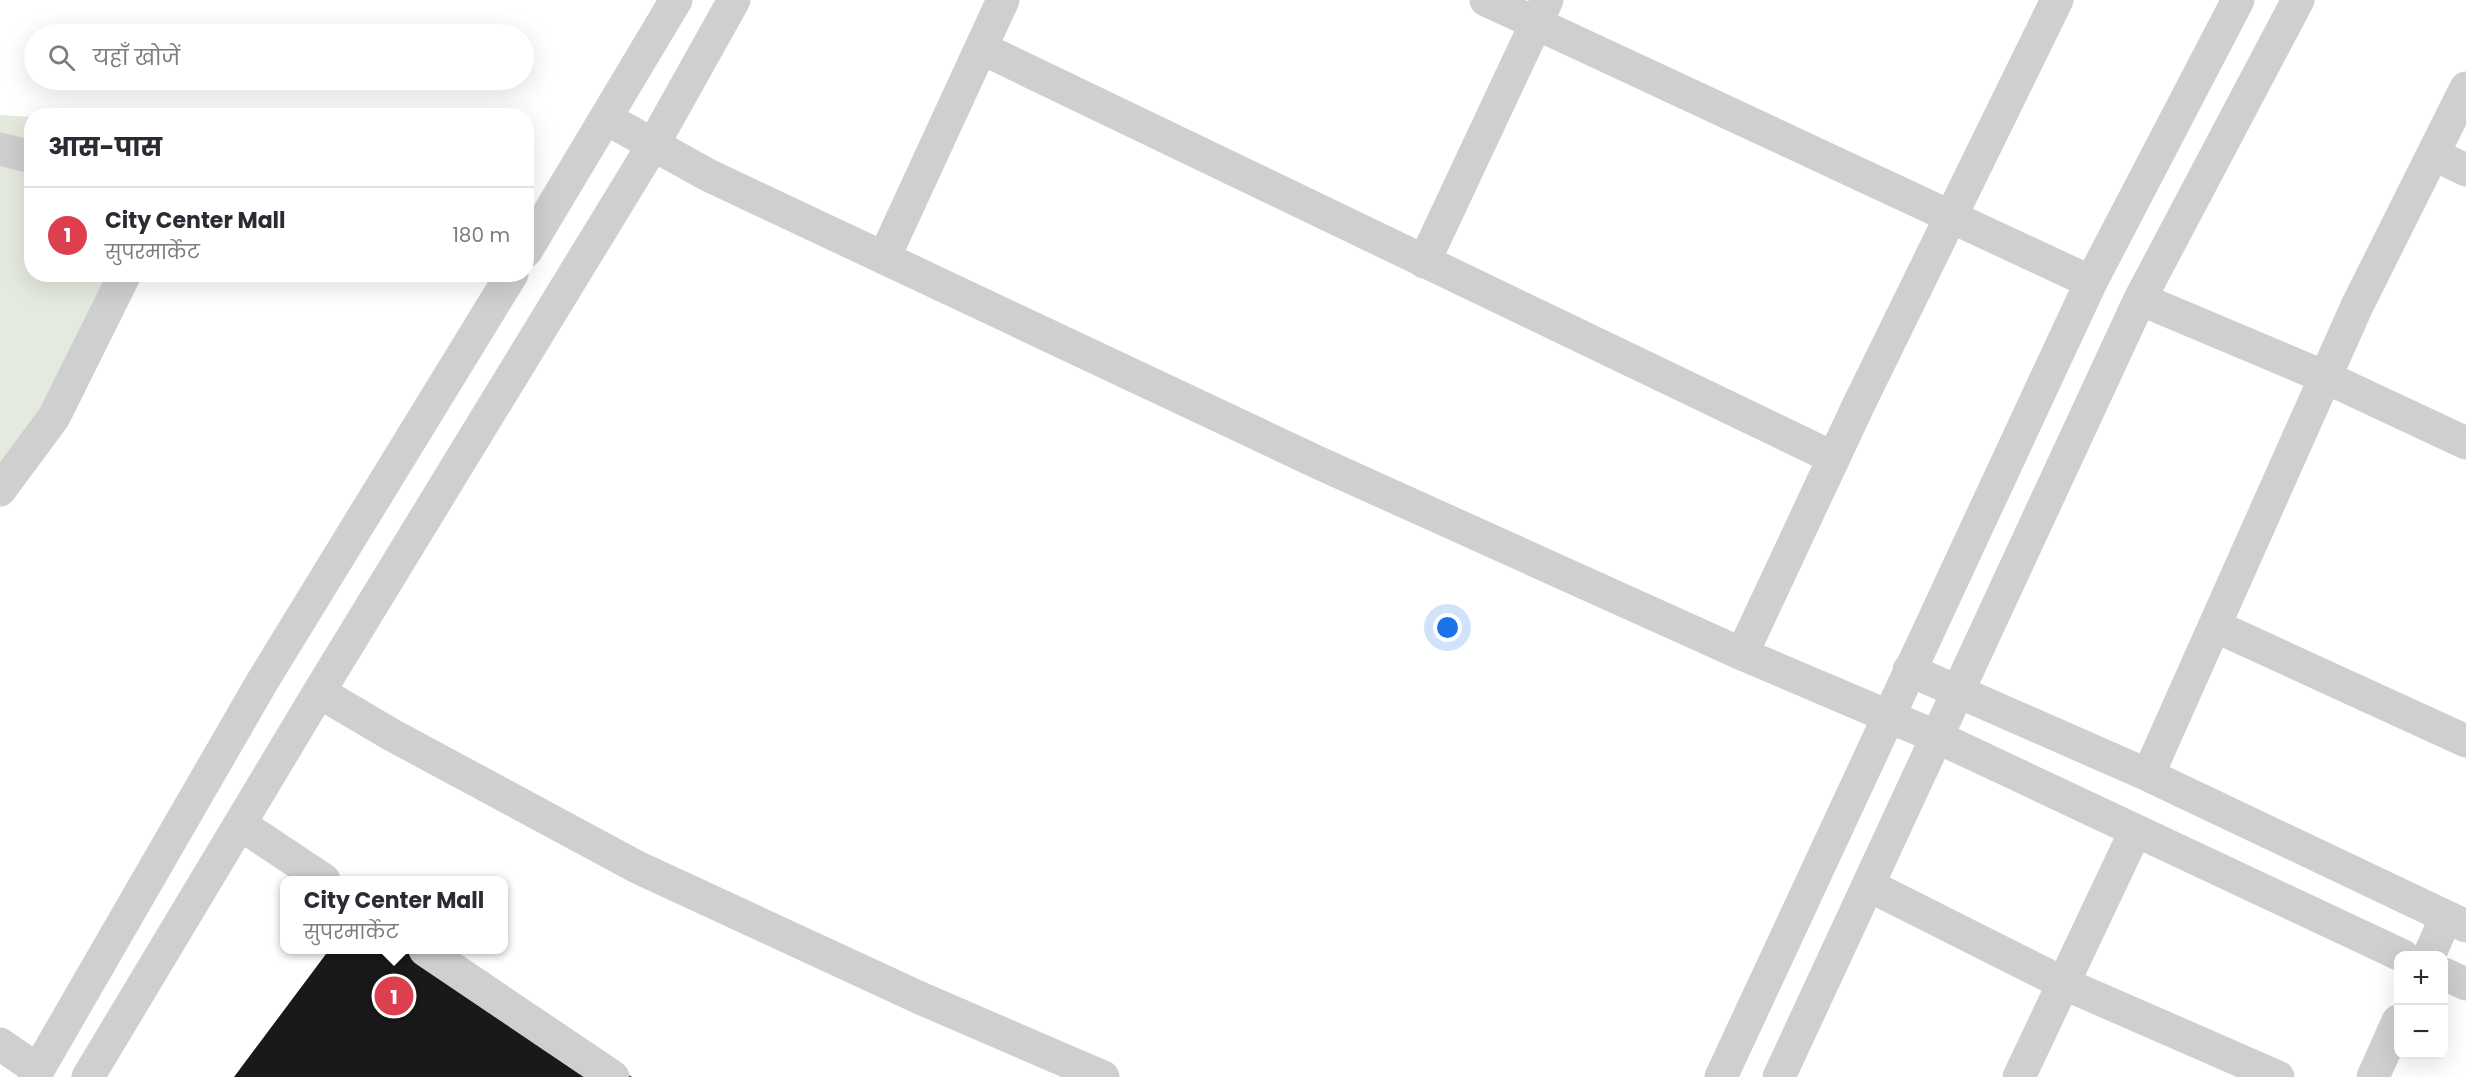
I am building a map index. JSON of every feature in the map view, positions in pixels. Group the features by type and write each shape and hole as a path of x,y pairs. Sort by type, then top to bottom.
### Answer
{"street":[{"path":"88,1077 319,692 653,145 727,12 674,0 607,119 534,238"},
{"path":"884,258 1003,0"},
{"path":"1486,0 1542,12 1951,217 2091,282"},
{"path":"1742,654 1834,458 2057,0"},
{"path":"1721,1077 2091,282 2238,0"},
{"path":"1779,1077 2140,299 2298,0"},
{"path":"1424,262 1542,12"},
{"path":"981,48 1834,458"},
{"path":"2148,775 2357,306 2466,88"},
{"path":"607,119 708,174 1318,463 1742,654 1937,737 2394,952"},
{"path":"0,149 24,155"},
{"path":"2433,154 2466,170"},
{"path":"0,490 54,417 121,282"},
{"path":"0,1044 36,1073 262,682 507,282"},
{"path":"2140,299 2325,377 2466,443"},
{"path":"2214,627 2466,741"},
{"path":"1909,670 2148,775 2456,922 2433,951"},
{"path":"319,692 392,735 637,867 920,998 1103,1077"},
{"path":"240,824 318,876"},
{"path":"2019,1077 2135,832"},
{"path":"1868,885 2065,984 2278,1077"},
{"path":"431,954 613,1077"},
{"path":"2448,976 2466,984"},
{"path":"2373,1077 2394,1030"}],"shaded area":[{"path":"0,115 24,117 24,282 131,282 0,476"}],"building":[{"path":"326,954 422,954 632,1077 234,1077"}],"place":[{"name":"City Center Mall","path":"394,996"}]}
